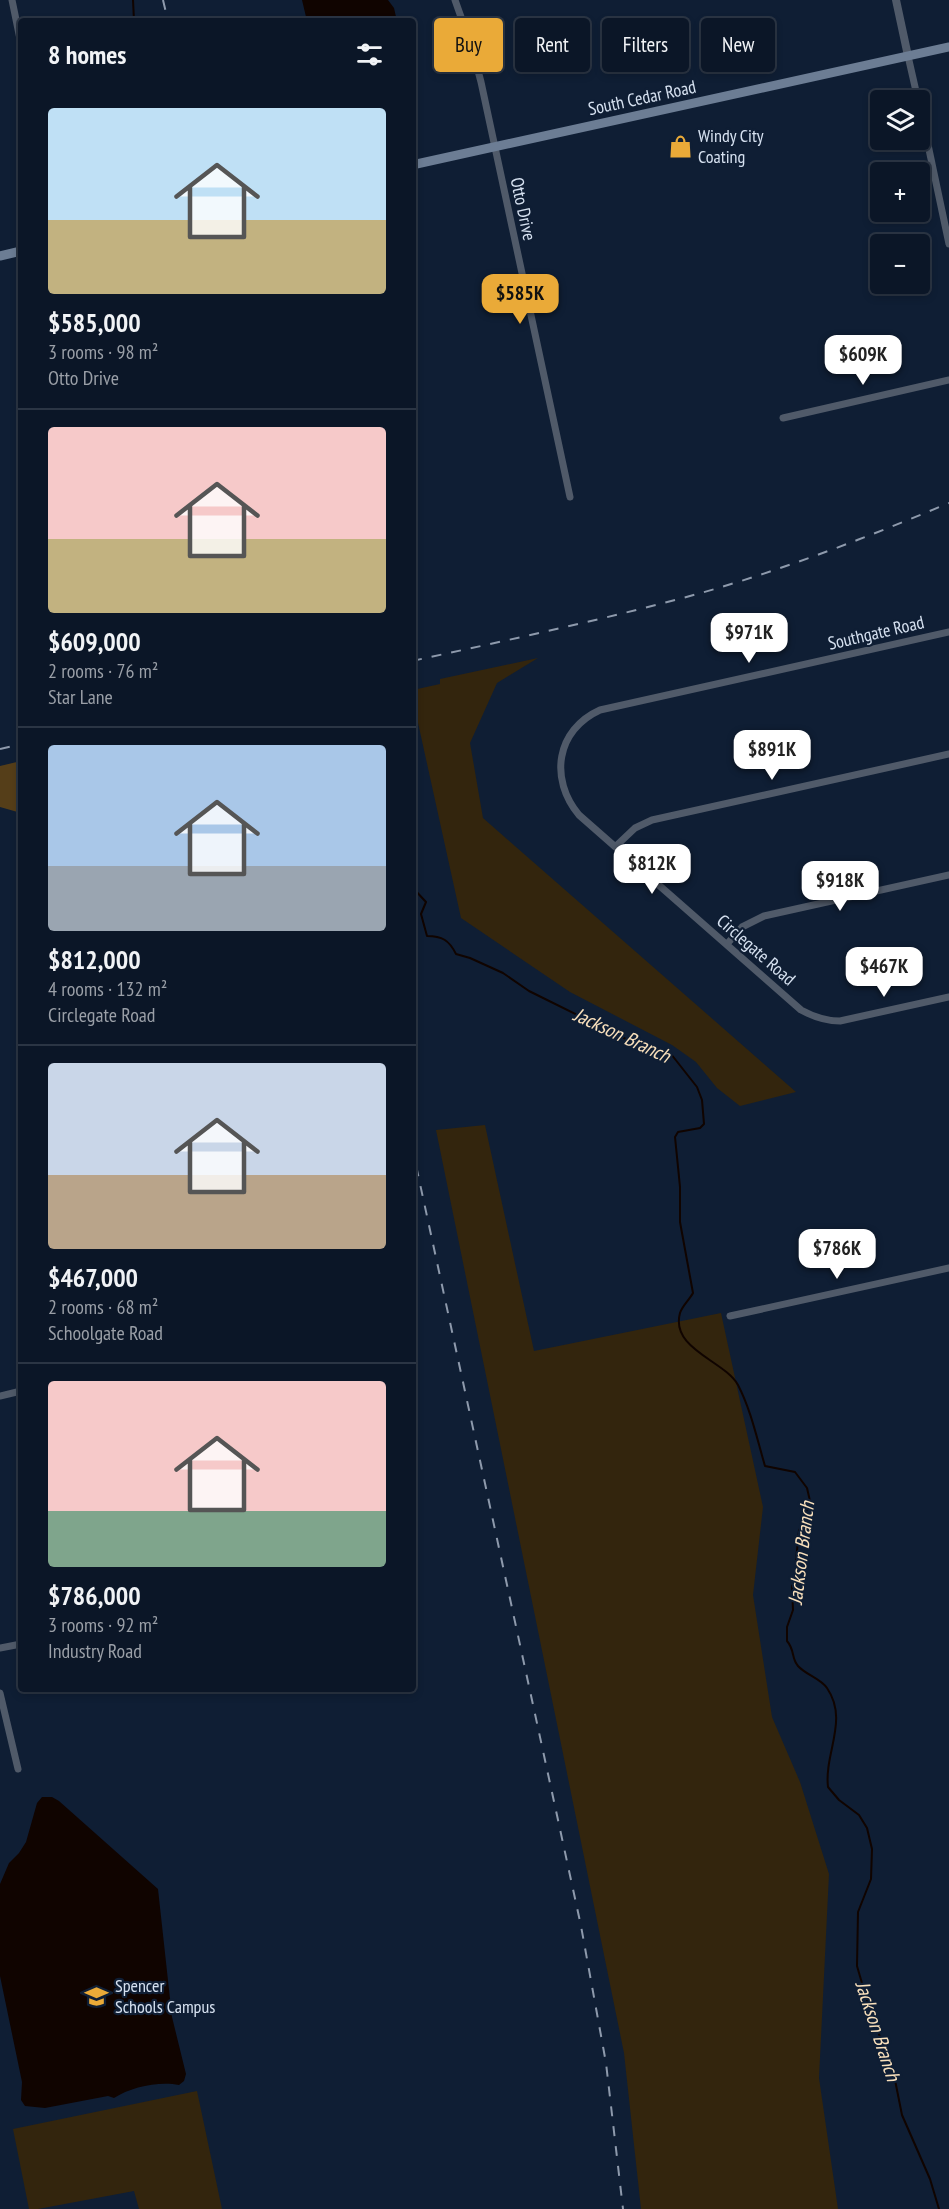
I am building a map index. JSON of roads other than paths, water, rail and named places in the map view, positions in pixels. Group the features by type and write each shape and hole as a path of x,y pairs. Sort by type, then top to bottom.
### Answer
{"main road":[{"name":"South Cedar Road","path":"416,164 949,47"},
{"path":"0,256 18,252"}],"street":[{"path":"12,0 18,29"},
{"name":"Otto Drive","path":"455,0 473,54 570,497"},
{"path":"896,0 916,90"},
{"path":"929,150 949,244"},
{"path":"783,418 949,380"},
{"name":"Southgate Road","path":"571,733 588,716 607,707 949,632"},
{"name":"Circlegate Road","path":"571,733 563,750 561,780 565,795 579,815 801,1010 820,1019 844,1020 949,997"},
{"path":"616,846 632,831 648,821 949,754"},
{"path":"727,944 742,927 764,916 949,875"},
{"path":"730,1316 949,1268"},
{"path":"0,1395 18,1392"},
{"path":"0,1648 18,1645"},
{"path":"0,1693 18,1769"}],"waterway":[{"name":"Jackson Branch","path":"133,0 134,18"},
{"name":"Jackson Branch","path":"416,891 426,902 421,914 427,936 445,940 456,954 503,973 529,991 648,1050 671,1054 697,1087 702,1100 704,1124 700,1128 678,1132 675,1137 680,1187 680,1222 693,1293 681,1310 679,1325 683,1336 691,1345 731,1376 738,1385 750,1414 765,1466 795,1472 807,1488 810,1501 799,1531 797,1578 792,1586 793,1610 787,1627 787,1641 798,1666 824,1685 833,1700 836,1724 829,1762 828,1787 839,1800 859,1815 867,1828 872,1849 871,1879 858,1912 857,1966 895,2080 902,2115 930,2179 939,2209"}],"railway":[{"path":"163,0 167,18"},
{"path":"416,660 701,593 826,552 949,503"},
{"path":"0,749 18,745"},
{"path":"416,1165 581,1926 606,2063 623,2209"}],"place":[{"name":"Windy City Coating","path":"680,146"},
{"name":"Spencer Schools Campus","path":"97,1996"}]}
